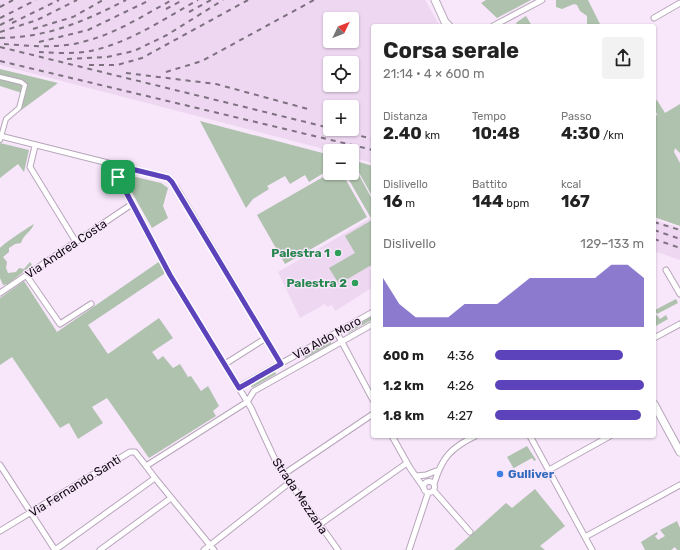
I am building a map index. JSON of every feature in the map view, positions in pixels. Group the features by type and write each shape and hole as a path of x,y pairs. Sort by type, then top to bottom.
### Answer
{"main road":[{"path":"435,0 448,20 449,24"},
{"path":"656,408 680,452"}],"street":[{"path":"497,24 542,0"},
{"path":"654,18 680,3"},
{"path":"0,77 21,82 25,85 19,108 6,119 0,138 168,178 172,182 281,364"},
{"path":"35,146 30,167 76,242"},
{"name":"Strada Mezzana","path":"119,166 118,177 132,204 170,275 247,402 278,466 338,550"},
{"name":"Via Andrea Costa","path":"0,292 132,204"},
{"path":"666,270 680,294"},
{"path":"26,276 60,324 91,304"},
{"name":"Via Aldo Moro","path":"239,388 371,313"},
{"path":"656,337 680,324"},
{"name":"Via Aldo Moro","path":"146,466 247,402 254,391 371,325"},
{"path":"337,333 371,396"},
{"path":"225,364 266,338"},
{"path":"284,474 371,415"},
{"path":"393,438 407,463 428,492"},
{"path":"424,488 425,484 454,448 472,438"},
{"path":"531,438 592,550"},
{"path":"548,470 606,438"},
{"name":"Via Fernando Santi","path":"0,532 130,452 135,452 146,466"},
{"path":"319,525 407,463"},
{"path":"0,465 32,512 55,550 155,478"},
{"path":"146,466 214,550"},
{"path":"440,466 434,484 434,491 470,532"},
{"path":"416,476 426,476 436,471"},
{"path":"204,550 289,482"},
{"path":"428,482 434,484"},
{"path":"585,537 680,485"},
{"path":"428,492 434,491"},
{"path":"409,550 428,492"},
{"path":"100,550 172,498"}],"shaded area":[{"path":"0,0 425,0 439,24 371,24 371,162 359,159 359,144 323,144 323,149 0,65"},
{"path":"371,218 371,266 369,268 371,272 371,288 335,311 332,305 327,307 325,304 300,318 278,272"},
{"path":"656,221 680,228 680,260 656,252"}],"green space":[{"path":"486,0 531,0 497,18 481,3"},
{"path":"556,0 588,0 600,24 587,24 587,16 580,11 577,5 574,4 562,9 556,7"},
{"path":"526,16 531,24 516,24"},
{"path":"0,69 58,83 20,111 17,107 22,93 0,86"},
{"path":"657,100 665,113 680,104 680,153 675,148 674,152 680,163 680,226 656,218 656,114 658,116 656,112"},
{"path":"200,121 323,153 323,173 309,182 305,175 290,184 285,176 267,186 269,189 253,199 246,208"},
{"path":"0,143 29,150 24,172 18,164 0,178"},
{"path":"359,162 371,165 371,194 359,173"},
{"path":"127,175 161,183 168,188 163,206 168,218 152,228 125,180"},
{"path":"359,175 371,197 371,218 349,180 359,180"},
{"path":"323,177 323,180 346,180 367,217 285,264 257,215"},
{"path":"371,221 371,265 339,284 329,268 355,253 345,236"},
{"path":"34,224 21,243 15,244 9,248 9,252 3,257 7,262 6,268 8,273 16,272 19,268 24,269 30,262 32,265 8,284 3,285 0,278 0,248"},
{"path":"160,261 164,274 88,325 108,354 159,318 173,338 152,352 158,360 163,356 173,368 180,364 188,377 191,376 201,391 208,386 219,406 213,411 216,416 149,458 107,398 92,407 103,423 78,439 69,423 60,428 12,357 0,365 0,298 24,281 57,332"},
{"path":"676,299 678,303 657,314 656,309"},
{"path":"666,315 668,319 656,326 656,316 660,319"},
{"path":"371,316 371,320 349,333 346,332"},
{"path":"329,340 331,341 331,344 305,358 303,355"},
{"path":"275,371 276,374 251,387 252,384"},
{"path":"527,446 536,460 534,461 532,458 514,468 517,474 507,457"},
{"path":"535,489 565,526 540,546 545,550 454,550 506,503 512,508"},
{"path":"677,521 680,528 680,550 677,550 675,547 671,550 645,550 641,542 657,532 658,534 655,536 658,540 665,536 660,530"}],"railway":[{"path":"0,7 13,0"},
{"path":"0,18 36,0"},
{"path":"12,23 59,0"},
{"path":"0,32 37,20 77,0"},
{"path":"33,29 73,17 103,0"},
{"path":"0,38 34,35 65,27 126,0"},
{"path":"39,42 88,30 150,0"},
{"path":"4,44 35,46 76,44 109,33 172,0"},
{"path":"166,9 183,0"},
{"path":"39,52 78,53 104,47 146,30 198,0"},
{"path":"189,12 211,0"},
{"path":"67,59 107,57 134,51 167,35 223,0"},
{"path":"89,65 117,65 142,58 248,0"},
{"path":"166,72 202,61 314,0"},
{"path":"0,25 16,17"},
{"path":"0,47 323,126"},
{"path":"0,61 371,150"},
{"path":"126,73 216,84 308,109"},
{"path":"359,136 371,139"},
{"path":"656,223 680,230"},
{"path":"656,231 680,239"},
{"path":"656,240 680,248"}],"place":[{"name":"Palestra 1","path":"338,253"},
{"name":"Palestra 2","path":"355,283"},
{"name":"Gulliver","path":"500,474"}],"route":[{"path":"119,166 168,178 172,182 281,364 239,388 170,275 118,177 119,166"}]}
